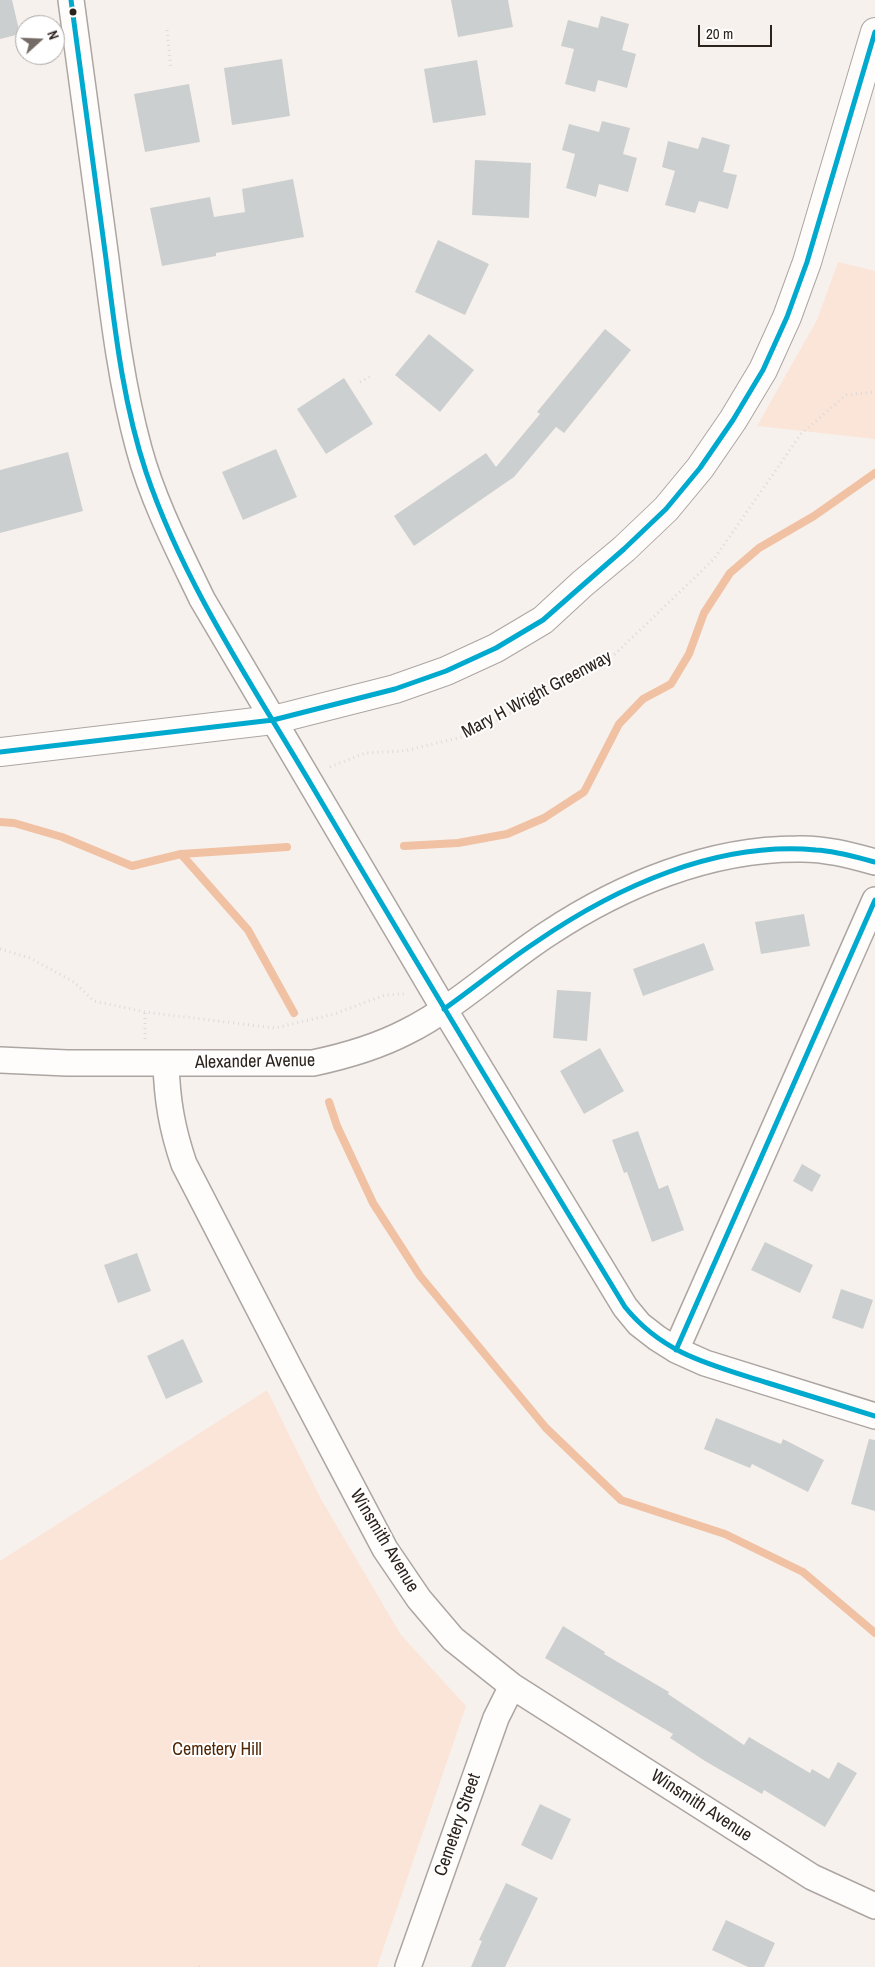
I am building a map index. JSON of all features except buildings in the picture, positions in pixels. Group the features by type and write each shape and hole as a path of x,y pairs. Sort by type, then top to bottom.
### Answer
{"street":[{"path":"71,0 118,352 139,451 177,548 202,599 444,1009 612,1288 640,1324 676,1350 705,1363 875,1416"},
{"path":"0,752 273,720 395,689 446,671 496,648 544,620 666,509 700,468 733,420 763,370 787,317 807,262 875,32"},
{"name":"Alexander Avenue","path":"0,1060 314,1063 346,1056 378,1045 408,1031 444,1009 548,933 595,905 624,891 684,868 756,851 798,848 840,853 875,862"},
{"path":"676,1350 875,900"},
{"name":"Winsmith Avenue","path":"166,1063 167,1090 172,1123 184,1164 285,1361 385,1549 419,1599 453,1639 512,1686 812,1877 875,1906"},
{"name":"Cemetery Street","path":"408,1967 496,1718 512,1686"}],"path":[{"path":"167,30 171,69"},
{"path":"360,382 373,375"},
{"name":"Mary H Wright Greenway","path":"327,769 365,752 404,750 470,736 613,656 714,559 801,434 846,395 875,392"},
{"path":"0,948 30,958 74,982 94,1001 145,1012 275,1028 334,1014 385,995 405,994"}],"green space":[{"path":"838,262 875,271 875,439 757,426 817,320"},
{"name":"Cemetery Hill","path":"267,1390 321,1499 401,1635 466,1706 377,1967 0,1967 0,1561"}],"waterway":[{"path":"404,846 458,843 507,834 544,818 584,792 619,724 643,699 671,684 689,654 704,613 730,573 759,548 814,516 875,473"},
{"path":"0,822 14,823 62,837 132,866 181,854 287,847"},
{"path":"181,854 248,930 294,1013"},
{"path":"329,1102 337,1126 373,1203 420,1276 546,1428 621,1500 725,1534 803,1572 875,1633"}],"transit line":[{"path":"71,0 117,339 131,420 146,472 162,514 200,596 222,636 625,1307 656,1337 708,1364 875,1416"},
{"path":"0,752 273,720 395,689 446,671 496,648 543,620 624,549 666,509 700,468 733,420 763,370 787,317 807,262 875,32"},
{"path":"444,1009 512,958 567,922 633,886 668,872 741,853 779,849 816,850 846,854 875,862"},
{"path":"676,1350 875,900"}]}
